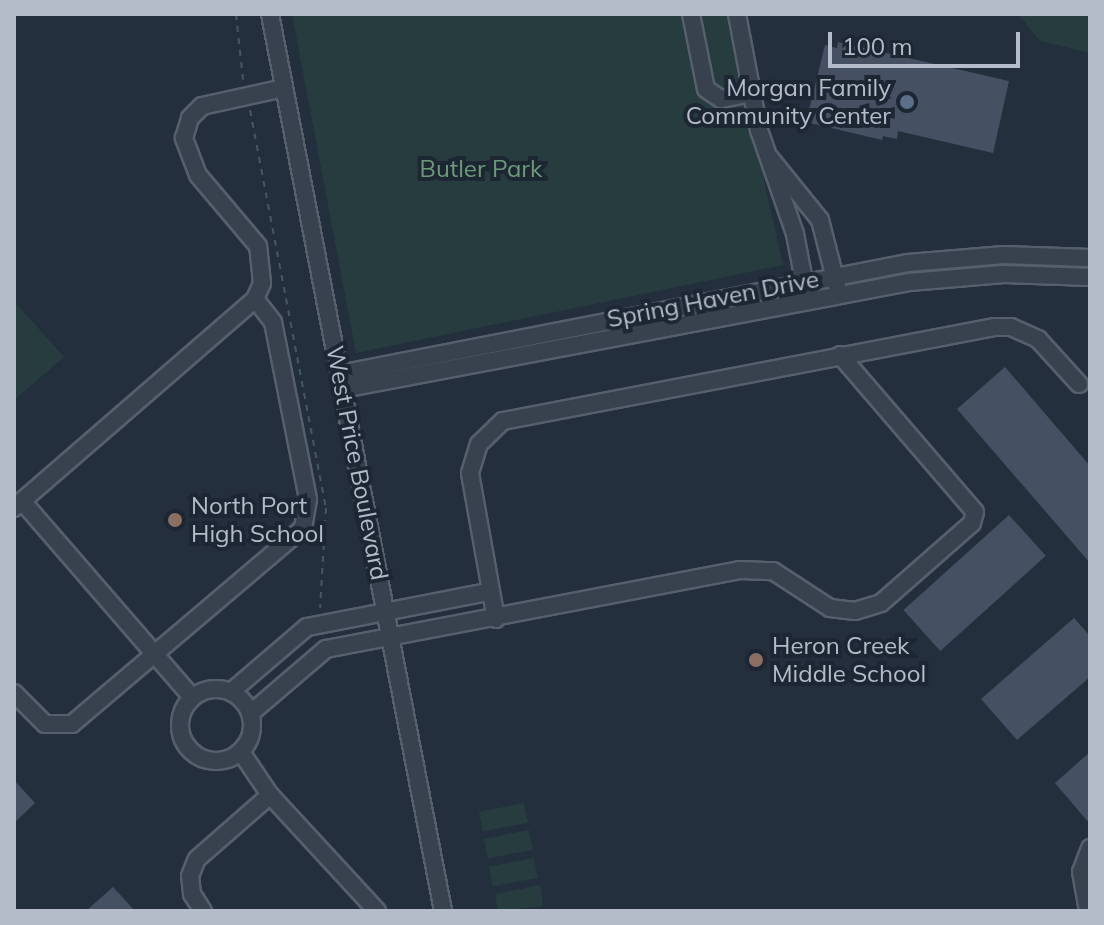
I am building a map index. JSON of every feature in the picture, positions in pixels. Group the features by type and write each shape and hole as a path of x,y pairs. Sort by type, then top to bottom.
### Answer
{"street":[{"name":"West Price Boulevard","path":"270,14 443,911"},
{"path":"691,14 706,89 721,99 752,93"},
{"path":"737,14 764,150 795,234 808,300"},
{"path":"192,697 18,505 255,299 262,283 258,246 198,175 184,138 190,118 202,106 284,88"},
{"path":"764,150 814,208 839,294"},
{"name":"Spring Haven Drive","path":"341,382 835,276 953,258 1090,258"},
{"name":"Spring Haven Drive","path":"341,382 839,294 953,277 1090,277"},
{"path":"14,693 45,724 72,724 157,656 303,528 309,515 273,322 255,299"},
{"path":"496,619 487,592 470,473 475,451 494,427 514,418 840,355 1011,327 1038,339 1079,384"},
{"path":"251,713 314,655 740,570 773,571 821,604 843,610 870,608 892,594 972,523 975,512 840,355"},
{"path":"232,691 251,713 253,727 241,752 214,761 189,749 179,722 192,697 204,690 232,691 298,635 321,623 487,592"},
{"path":"298,635 314,655"},
{"path":"241,752 270,795 377,911"},
{"path":"203,911 192,894 190,876 197,859 270,795"},
{"path":"1088,911 1081,872 1090,848"}],"green space":[{"name":"Butler Park","path":"292,14 727,14 783,265 356,353"},
{"path":"1018,14 1090,14 1090,53 1040,41"},
{"path":"14,301 64,357 14,400"},
{"path":"524,803 528,823 483,831 479,812"},
{"path":"529,830 533,850 488,858 484,839"},
{"path":"534,858 538,878 493,886 489,867"},
{"path":"540,885 543,906 498,911 495,894"}],"building":[{"name":"Morgan Family Community Center","path":"838,42 1009,81 993,153 898,131 897,139 883,136 882,140 806,122 825,45 837,48"},
{"path":"1005,367 1090,466 1090,563 957,409"},
{"path":"1009,515 1046,556 940,651 903,610"},
{"path":"1074,618 1090,636 1090,677 1017,740 981,699"},
{"path":"1090,752 1090,824 1055,783"},
{"path":"14,780 35,803 14,823"},
{"path":"113,887 135,911 86,911"}],"place":[{"name":"Morgan Family Community Center","path":"907,102"},
{"name":"North Port High School","path":"175,520"},
{"name":"Heron Creek Middle School","path":"756,660"}]}
